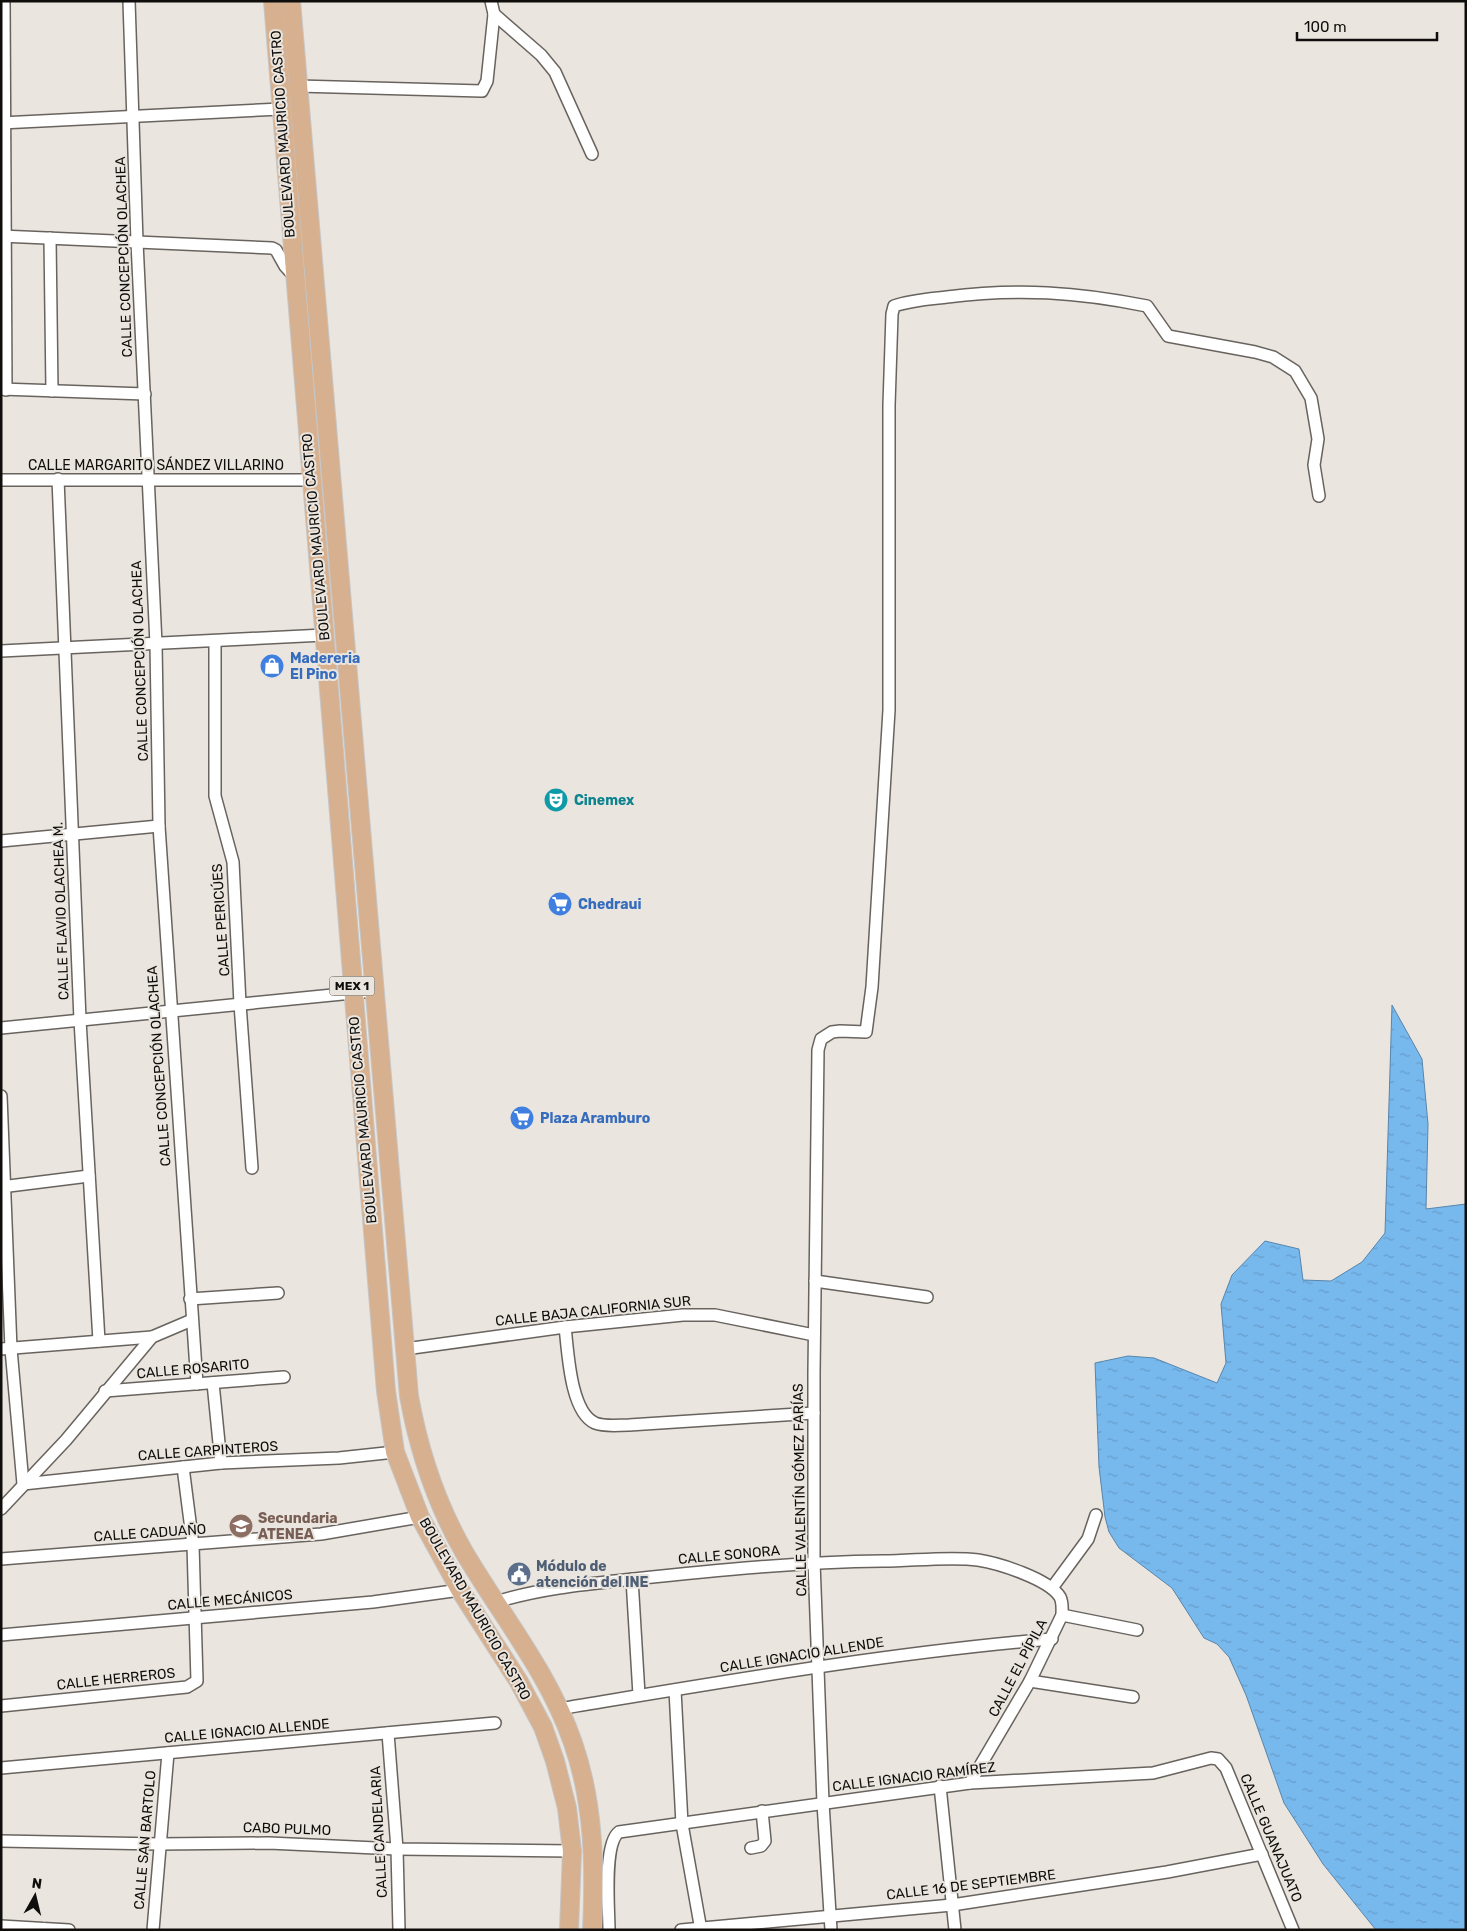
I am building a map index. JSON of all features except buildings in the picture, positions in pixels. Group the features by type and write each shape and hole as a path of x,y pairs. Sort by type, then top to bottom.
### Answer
{"main road":[{"name":"BOULEVARD MAURICIO CASTRO","path":"273,1 352,993 386,1391 395,1452 420,1517 460,1590 519,1682 543,1727 555,1761 567,1808 572,1851 569,1930"},
{"name":"BOULEVARD MAURICIO CASTRO","path":"291,1 373,991 405,1349 416,1432 427,1474 439,1504 464,1552 522,1642 558,1709 573,1742 589,1809 594,1885 592,1930"},
{"path":"376,1272 385,1294 402,1309"}],"street":[{"path":"4,1 4,389 145,394"},
{"name":"CALLE CONCEPCIÓN OLACHEA","path":"129,1 137,242 156,644 158,826 190,1299 198,1384"},
{"path":"298,86 482,91 487,81 494,14 492,1"},
{"path":"494,14 541,55 555,72 592,154"},
{"path":"3,123 281,109"},
{"path":"3,236 272,248 276,250 285,266 294,276"},
{"path":"50,238 52,391"},
{"name":"CALLE VALENTÍN GÓMEZ FARÍAS","path":"831,1930 823,1803 814,1562 814,1335 818,1050 821,1039 832,1032 866,1032 872,987 890,710 889,405 892,314 894,306 908,302 964,294 1029,290 1102,297 1147,306 1168,336 1273,357 1295,371 1311,398 1318,439 1314,465 1319,496"},
{"name":"CALLE MARGARITO SÁNDEZ VILLARINO","path":"1,480 148,478 311,480"},
{"name":"CALLE FLAVIO OLACHEA M.","path":"58,479 80,1020 99,1341"},
{"path":"1,651 324,635"},
{"name":"CALLE PERICÚES","path":"215,641 215,796 234,862 240,1004 252,1168"},
{"path":"1,841 158,826"},
{"path":"1,1028 373,991"},
{"path":"1,1096 6,1349 23,1484"},
{"path":"3,1187 89,1176"},
{"path":"815,1281 927,1297"},
{"path":"190,1299 278,1293"},
{"name":"CALLE BAJA CALIFORNIA SUR","path":"405,1349 565,1327 683,1315 708,1315 814,1335"},
{"path":"6,1349 152,1337 192,1320"},
{"path":"565,1327 573,1384 580,1407 589,1420 605,1426 814,1413"},
{"path":"1,1509 53,1455 152,1337"},
{"name":"CALLE ROSARITO","path":"105,1391 284,1377"},
{"path":"213,1383 221,1463"},
{"name":"CALLE CARPINTEROS","path":"23,1484 221,1463 339,1458 395,1452"},
{"name":"CALLE HERREROS","path":"1,1706 191,1686 197,1681 193,1544 182,1467"},
{"path":"1052,1588 1088,1539 1096,1515"},
{"name":"CALLE CADUAÑO","path":"1,1559 329,1533 420,1517"},
{"name":"CALLE SONORA","path":"496,1602 530,1592 632,1579 814,1562 978,1560 1016,1570 1052,1588"},
{"path":"632,1579 639,1695"},
{"name":"CALLE EL PÍPILA","path":"970,1783 1030,1681 1052,1639 1062,1615 1059,1596 1052,1588"},
{"name":"CALLE MECÁNICOS","path":"1,1635 373,1602 460,1590"},
{"path":"1062,1615 1137,1630"},
{"name":"CALLE IGNACIO ALLENDE","path":"558,1709 819,1666 982,1645 1052,1639"},
{"path":"1030,1681 1133,1697"},
{"path":"675,1690 682,1824 701,1929"},
{"name":"CALLE IGNACIO ALLENDE","path":"1,1768 495,1722"},
{"name":"CALLE CANDELARIA","path":"388,1733 397,1849 399,1930"},
{"name":"CALLE SAN BARTOLO","path":"152,1930 168,1753"},
{"name":"CALLE IGNACIO RAMÍREZ","path":"608,1930 610,1852 615,1836 619,1832 940,1786 1134,1775 1154,1773 1211,1758 1218,1759"},
{"name":"CALLE GUANAJUATO","path":"1218,1759 1226,1768 1293,1930"},
{"path":"940,1786 955,1930"},
{"path":"751,1848 761,1846 765,1841 762,1811"},
{"name":"CABO PULMO","path":"1,1841 159,1844 268,1843 397,1849 572,1851"},
{"name":"CALLE 16 DE SEPTIEMBRE","path":"681,1930 830,1918 952,1905 1166,1872 1262,1854"},
{"path":"1,1926 69,1930"}],"shaded area":[{"name":"Secundaria ATENEA","path":"246,1514 249,1536 236,1537 234,1516"}],"water":[{"path":"1392,1005 1422,1059 1428,1124 1426,1209 1466,1204 1466,1930 1376,1930 1323,1864 1284,1803 1246,1695 1229,1657 1217,1644 1204,1638 1172,1588 1119,1548 1109,1532 1105,1517 1099,1467 1095,1363 1128,1356 1154,1358 1217,1383 1226,1363 1221,1304 1232,1275 1265,1241 1299,1249 1303,1280 1331,1281 1362,1262 1385,1233"}],"place":[{"name":"Madereria El Pino","path":"272,666"},
{"name":"Cinemex","path":"556,800"},
{"name":"Chedraui","path":"560,904"},
{"name":"Plaza Aramburo","path":"522,1118"},
{"name":"Secundaria ATENEA","path":"241,1526"},
{"name":"Módulo de atención del INE","path":"519,1574"}]}
